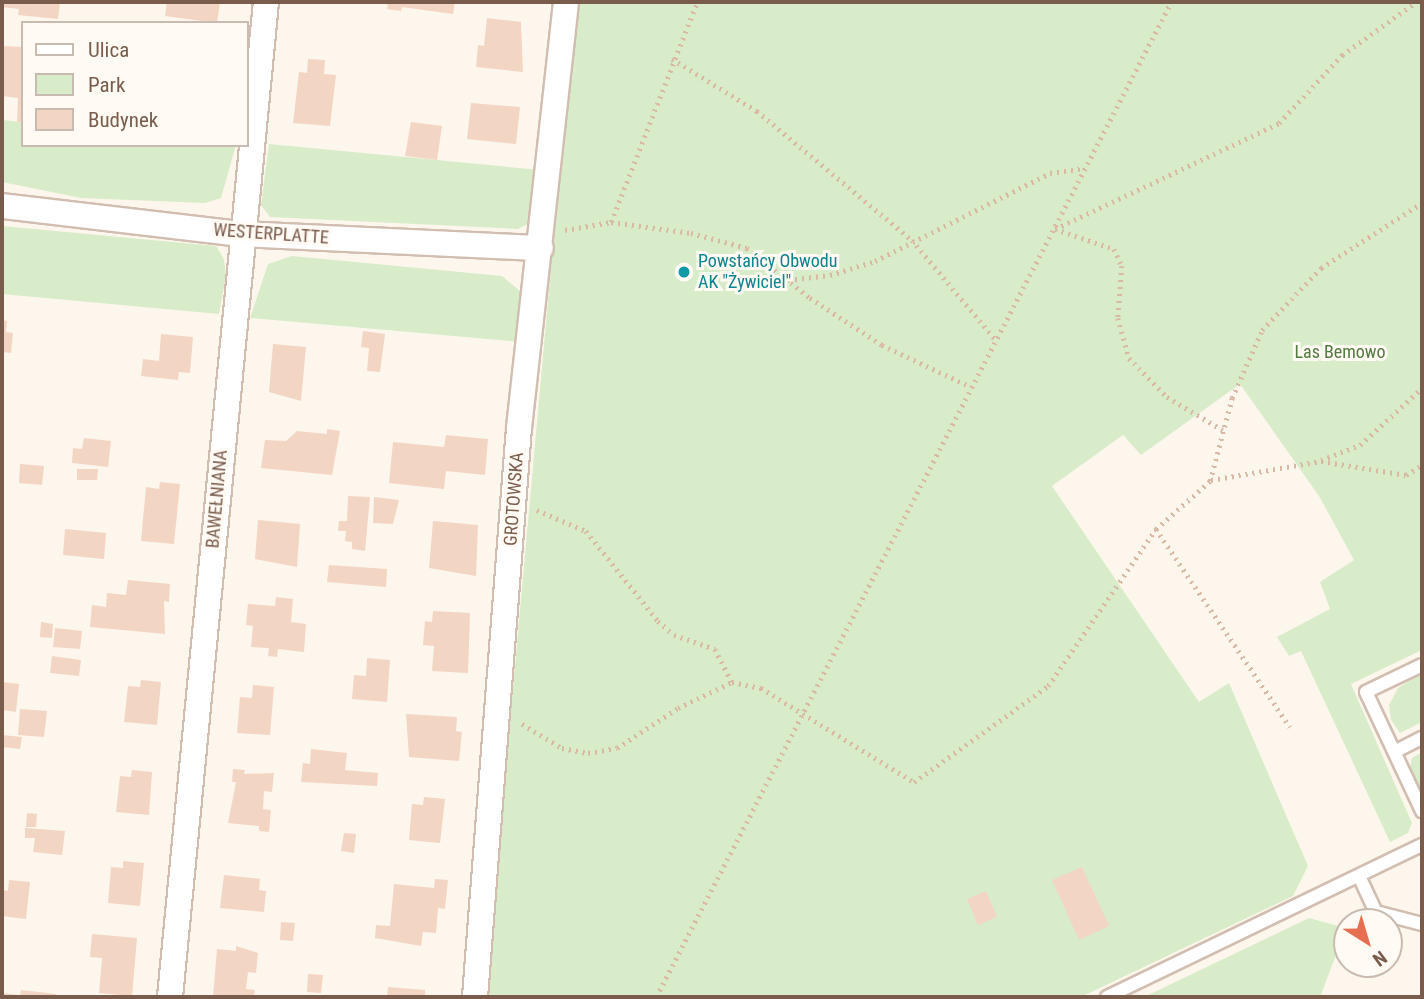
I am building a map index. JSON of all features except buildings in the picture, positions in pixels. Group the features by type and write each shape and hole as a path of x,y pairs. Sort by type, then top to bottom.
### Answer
{"street":[{"name":"BAWEŁNIANA","path":"170,997 266,2"},
{"name":"GROTOWSKA","path":"475,997 513,510 566,2"},
{"name":"WESTERPLATTE","path":"2,206 242,234 541,248"}],"lane":[{"path":"1422,665 1366,692 1422,811"},
{"path":"1395,751 1422,738"},
{"path":"1107,997 1422,845"},
{"path":"1359,876 1376,912 1422,924"}],"path":[{"path":"611,222 672,59 697,2"},
{"path":"656,997 1171,2"},
{"path":"1054,229 1279,123 1342,55 1416,2"},
{"path":"672,59 757,111 912,240 996,340"},
{"path":"787,280 830,275 876,261 912,240 1050,173 1085,168"},
{"path":"497,709 562,748 588,752 617,748 678,708 732,682 761,688 802,716 914,782 1048,686 1156,529 1210,481 1226,432 1232,398 1262,330 1321,268 1422,202"},
{"path":"541,248 552,232 611,222 691,233 747,248 787,280 882,345 971,387"},
{"path":"1054,229 1114,250 1122,266 1118,318 1129,358 1167,397 1226,432"},
{"path":"1210,481 1321,461 1360,444 1422,388"},
{"path":"1321,461 1406,475 1422,465"},
{"path":"513,510 528,507 586,531 658,621 674,635 715,649 732,682"},
{"path":"1156,529 1290,727"}],"green space":[{"name":"Las Bemowo","path":"575,2 1422,2 1422,650 1351,684 1412,823 1408,833 1390,842 1301,651 1289,656 1277,637 1330,609 1320,582 1354,560 1319,496 1240,384 1141,455 1123,435 1052,486 1199,702 1229,683 1308,866 1293,896 1081,997 485,997"},
{"path":"2,120 21,122 21,147 235,147 221,198 205,203 81,198 2,182"},
{"path":"269,144 540,170 530,223 518,229 270,217 261,205"},
{"path":"2,226 216,246 224,259 226,276 219,314 2,294"},
{"path":"292,256 502,276 526,296 521,342 250,318 268,264"},
{"path":"1422,673 1422,722 1400,733 1391,720 1389,705 1398,688"},
{"path":"1422,752 1422,793 1410,768 1412,758"},
{"path":"1309,918 1333,925 1333,963 1320,997 1144,997"}],"place":[{"name":"Powstańcy Obwodu AK \"Żywiciel\"","path":"684,272"}]}
